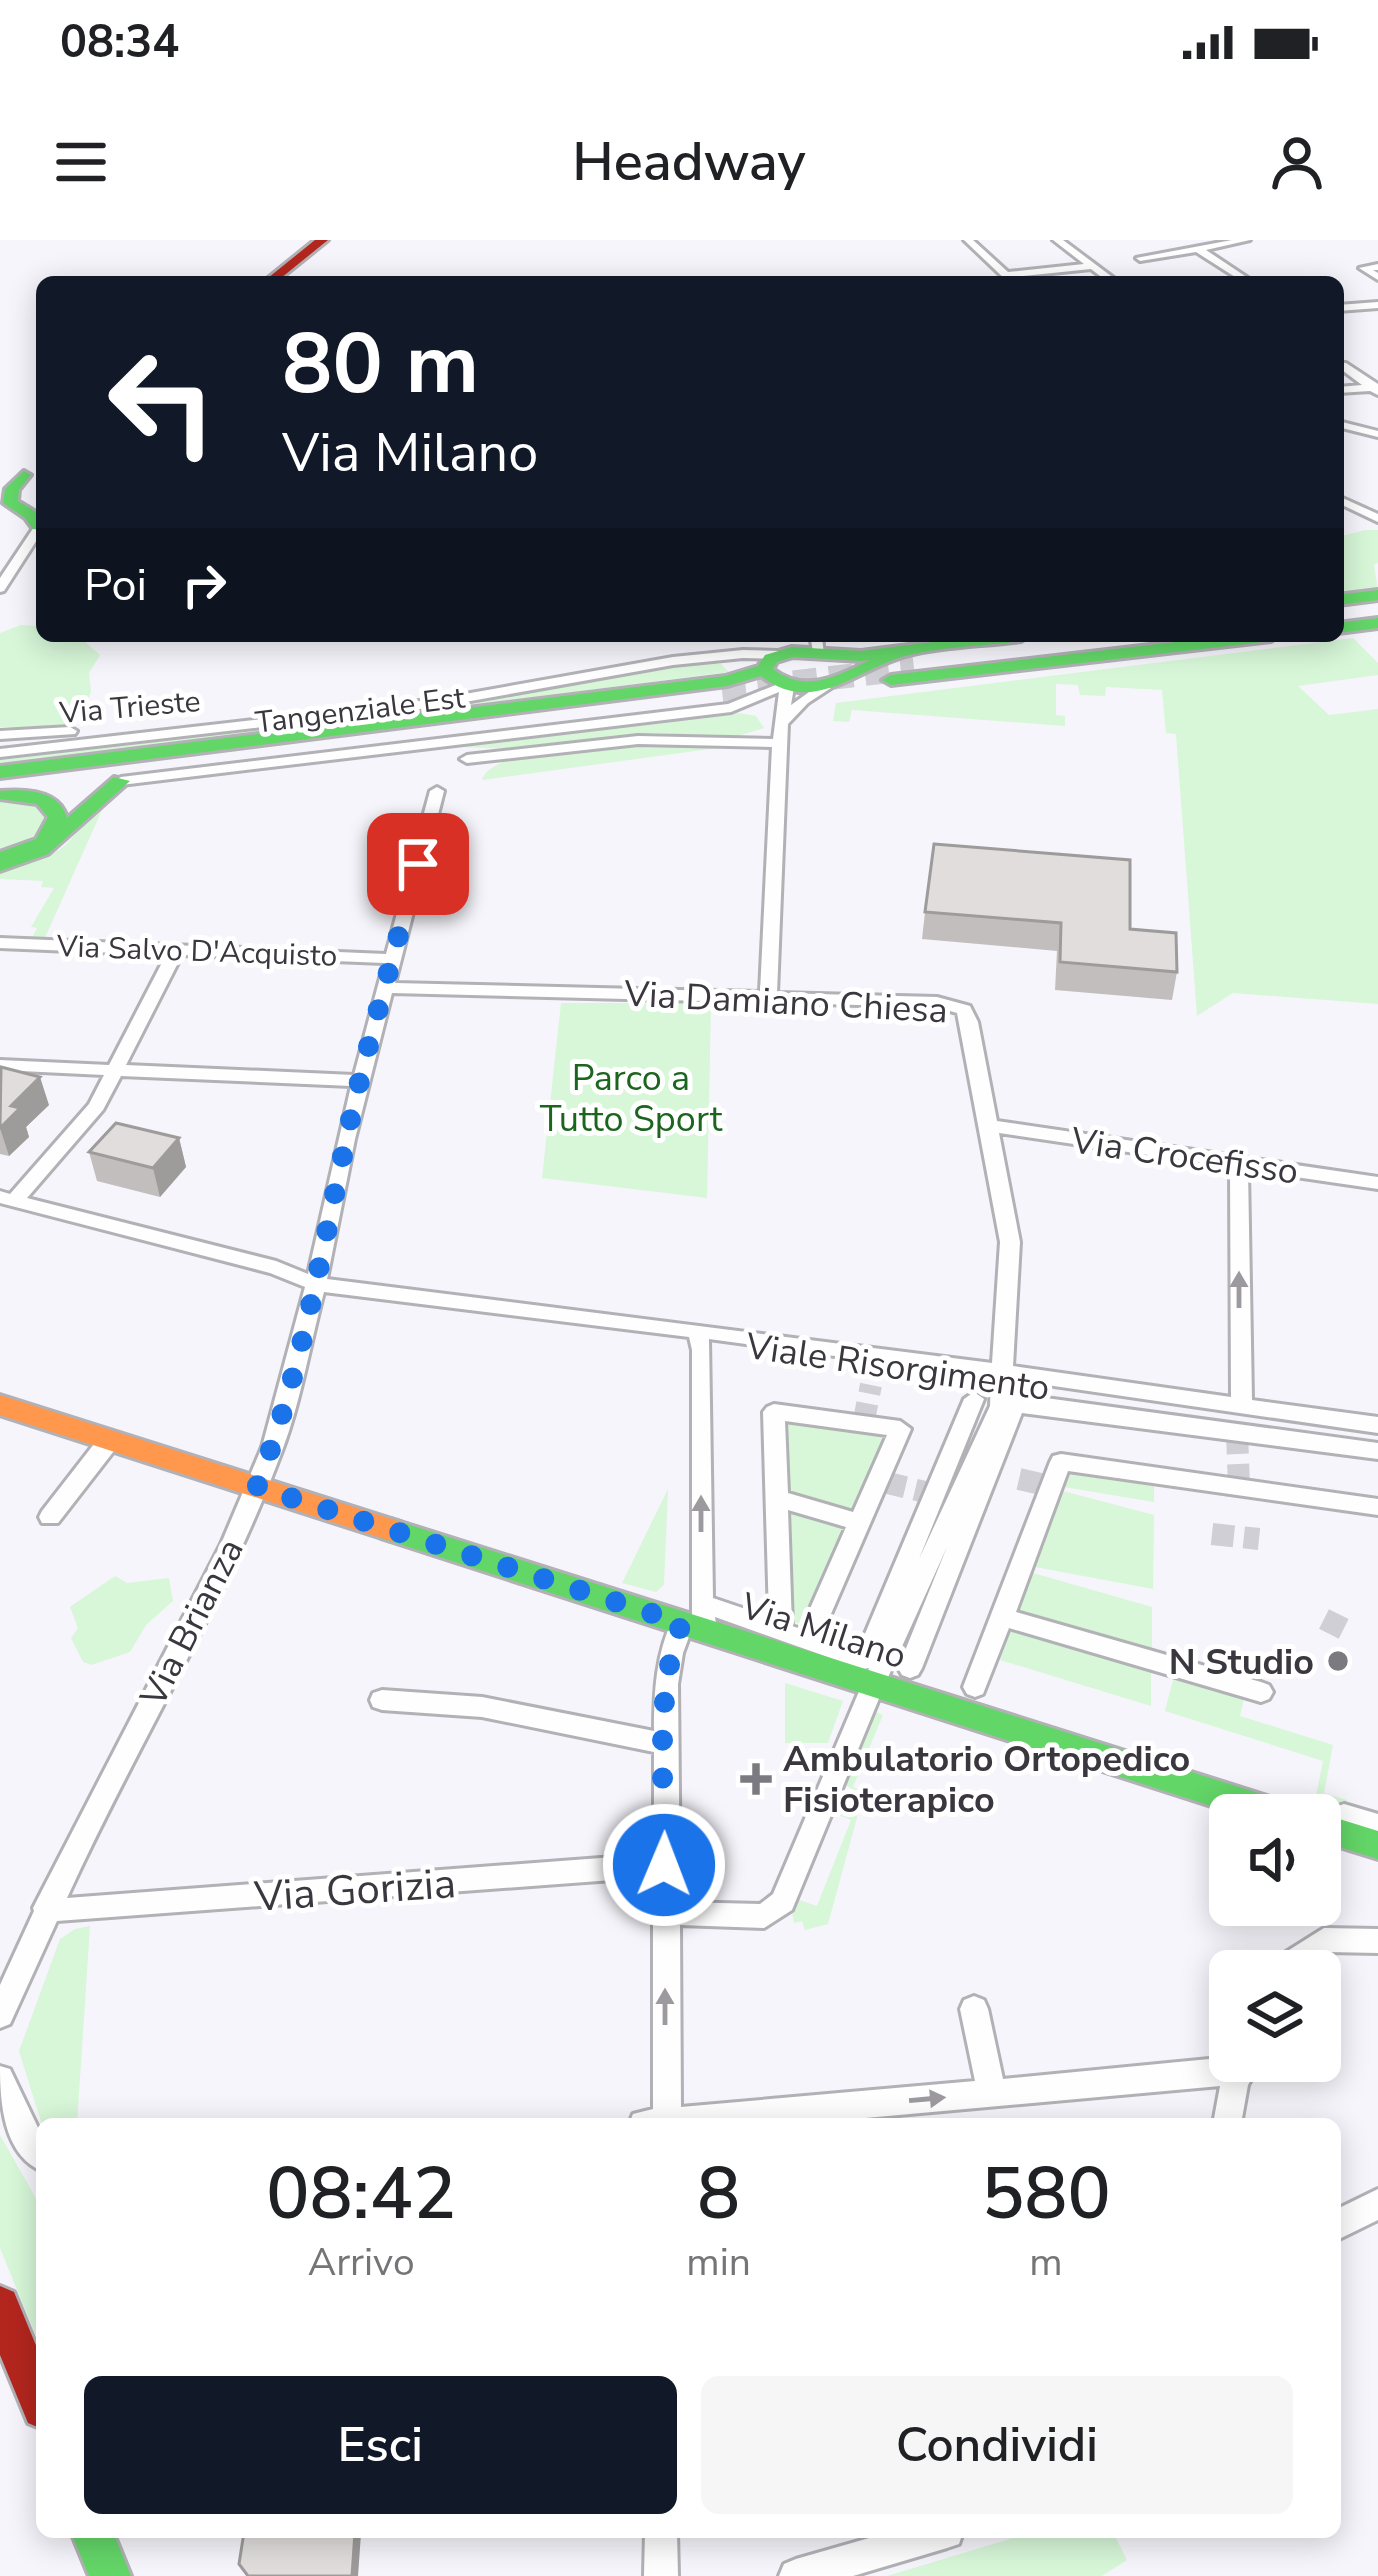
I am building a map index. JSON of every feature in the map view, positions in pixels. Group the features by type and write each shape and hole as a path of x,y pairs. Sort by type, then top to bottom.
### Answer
{"main road":[{"path":"277,276 322,240"},
{"path":"15,481 10,503 31,515 36,528"},
{"path":"0,517 26,518 36,530"},
{"path":"1344,599 1378,595"},
{"path":"1344,619 1378,619"},
{"path":"1344,627 1378,619"},
{"name":"Via Trieste","path":"800,663 902,667 999,642"},
{"path":"902,667 1136,642"},
{"path":"902,667 1199,642"},
{"path":"699,660 731,666 727,695"},
{"path":"727,695 800,663"},
{"name":"Tangenziale Est","path":"1,784 68,766 727,695"},
{"name":"Tangenziale Est","path":"1,784 727,695"},
{"path":"1,784 121,782"},
{"path":"0,862 57,843 89,802 121,782"},
{"path":"0,862 43,843 58,821 56,808 49,802 1,784"},
{"name":"Via Milano","path":"0,1406 696,1619 873,1684 1217,1794"},
{"path":"1341,1826 1378,1845"},
{"path":"0,2306 36,2395"},
{"path":"94,2538 110,2576"}],"street":[{"path":"968,240 1007,276"},
{"path":"1058,240 1106,276"},
{"path":"1140,258 1244,240"},
{"path":"1203,245 1242,276"},
{"path":"1029,276 1093,266"},
{"path":"1378,267 1364,268 1378,277"},
{"path":"1344,308 1378,305"},
{"path":"1365,306 1378,316"},
{"path":"1344,366 1376,390"},
{"path":"1344,393 1376,390"},
{"path":"1344,426 1378,434"},
{"path":"1344,502 1377,518"},
{"path":"0,588 36,536"},
{"name":"Via Trieste","path":"0,753 314,721 699,660 800,663"},
{"path":"768,997 781,733 800,663"},
{"path":"781,733 803,700 800,663"},
{"path":"727,695 761,714 781,733"},
{"name":"Via Trieste","path":"121,782 727,695"},
{"path":"0,735 88,730"},
{"path":"466,759 638,740 781,733"},
{"name":"Via Brianza","path":"0,2015 46,1908 273,1447 437,791"},
{"name":"Via Salvo D'Acquisto","path":"0,943 394,959"},
{"path":"7,1199 97,1106 176,951"},
{"name":"Via Damiano Chiesa","path":"386,988 937,1002 964,1010 992,1126 1012,1269 1000,1406 873,1684 783,1901 764,1916 664,1913"},
{"path":"0,1065 361,1082"},
{"name":"Via Crocefisso","path":"992,1126 1378,1183"},
{"path":"1239,1164 1242,1408"},
{"name":"Viale Risorgimento","path":"7,1199 276,1268 316,1284 645,1326 695,1347 1000,1375 1378,1426"},
{"path":"659,2118 666,1684 671,1653 696,1619 695,1347"},
{"path":"696,1619 781,1631 852,1659 866,1659 928,1493 974,1399"},
{"path":"910,1668 1014,1406 1030,1404 1378,1451"},
{"path":"781,1631 774,1412 900,1429 807,1642"},
{"path":"50,1517 109,1441"},
{"path":"975,1687 1061,1462 1378,1507"},
{"path":"777,1498 859,1522"},
{"path":"1002,1617 1261,1692"},
{"path":"382,1700 482,1708 666,1744"},
{"path":"1341,1822 1378,1825"},
{"name":"Via Gorizia","path":"46,1908 94,1909 664,1865"},
{"path":"1310,1950 1324,1940 1378,1941"},
{"path":"974,2008 992,2093"},
{"path":"714,2118 1209,2069"},
{"path":"0,2079 36,2150"},
{"path":"1228,2118 1235,2082"},
{"path":"1341,2223 1378,2204"},
{"path":"661,2538 661,2576"},
{"path":"796,2576 926,2538"}],"green space":[{"path":"1378,530 1378,563 1374,565 1378,590 1344,594 1344,535"},
{"path":"21,625 36,626 36,642 85,642 100,655 89,673 91,691 82,719 52,728 0,727 0,633"},
{"path":"1353,638 1378,663 1378,675 1298,686 1329,715 1378,709 1378,1004 1233,993 1197,1016 1176,734 1166,733 1162,690 1106,687 1105,696 1080,695 1078,685 1056,684 1056,715 1065,716 1065,726 852,710 849,722 833,721 836,703"},
{"path":"702,663 721,664 729,672 0,766 0,758 399,714"},
{"path":"739,713 756,716 764,728 735,737 656,733 517,749 456,747"},
{"path":"626,744 721,748 482,780 504,761 524,756"},
{"path":"110,792 44,940 13,938 33,936 37,928 31,927 54,888 41,887 43,881 0,879 0,869 58,850"},
{"path":"0,801 44,807 50,827 0,856"},
{"name":"Parco a Tutto Sport","path":"561,1003 711,1003 707,1198 542,1178"},
{"path":"782,1420 887,1436 806,1625 784,1620"},
{"path":"1070,1470 1154,1481 1154,1502 1064,1487"},
{"path":"668,1489 664,1585 656,1592 622,1583"},
{"path":"1063,1491 1154,1515 1153,1589 1035,1567"},
{"path":"1033,1573 1152,1607 1152,1655 1017,1615"},
{"path":"115,1576 127,1583 169,1578 173,1601 146,1625 130,1652 91,1665 83,1662 71,1638 78,1628 70,1607"},
{"path":"1012,1627 1151,1668 1151,1706 1000,1660"},
{"path":"1174,1676 1244,1698 1240,1716 1333,1745 1327,1794 1316,1794 1323,1761 1165,1711"},
{"path":"785,1683 843,1701 828,1743 785,1743"},
{"path":"876,1712 883,1715 853,1787 864,1792 828,1924 805,1930 802,1921 794,1923 792,1912 799,1900 817,1906 851,1820 833,1813 853,1816 861,1794 844,1784"},
{"path":"90,1926 77,2118 40,2118 19,2051 60,1939"},
{"path":"0,2135 36,2198 36,2336 0,2248"},
{"path":"1013,2538 1116,2538 1127,2560 1102,2576 887,2576"}],"building":[{"path":"934,844 1130,860 1130,929 1176,933 1177,972 1060,962 1061,923 925,912"},
{"path":"1,1067 40,1077 11,1106 20,1108 0,1128"},
{"path":"116,1123 179,1138 153,1168 89,1152"},
{"path":"243,2538 355,2538 352,2576 248,2576 239,2564"}],"tunnel":[{"path":"722,691 914,668"},
{"path":"863,1425 871,1385"},
{"path":"1237,1432 1239,1487"},
{"path":"1019,1479 1041,1484"},
{"path":"884,1482 925,1492"},
{"path":"1212,1534 1259,1539"},
{"path":"1324,1619 1350,1632"}],"traffic: fast":[{"path":"24,475 12,489 10,503 36,523"},
{"path":"1344,599 1378,595"},
{"path":"1344,627 1378,623"},
{"path":"900,652 849,677 813,688 779,682 764,670 771,659 792,652 861,656 973,642"},
{"path":"891,680 1219,642"},
{"path":"0,772 727,681 764,670"},
{"path":"0,865 41,850 121,781"},
{"path":"0,859 43,843 58,817 56,808 42,799 5,795"},
{"path":"391,1530 1217,1794"},
{"path":"1341,1834 1378,1845"},
{"path":"94,2538 110,2576"}],"traffic: slow":[{"path":"0,1405 391,1530"}],"traffic: jam":[{"path":"277,276 322,240"},
{"path":"0,2306 36,2394"}],"place":[{"name":"N Studio","path":"1338,1661"},
{"name":"Ambulatorio Ortopedico Fisioterapico","path":"756,1779"}],"route":[{"path":"418,864 346,1139 316,1284 273,1447 257,1487 682,1623 666,1684 664,1865"}]}
